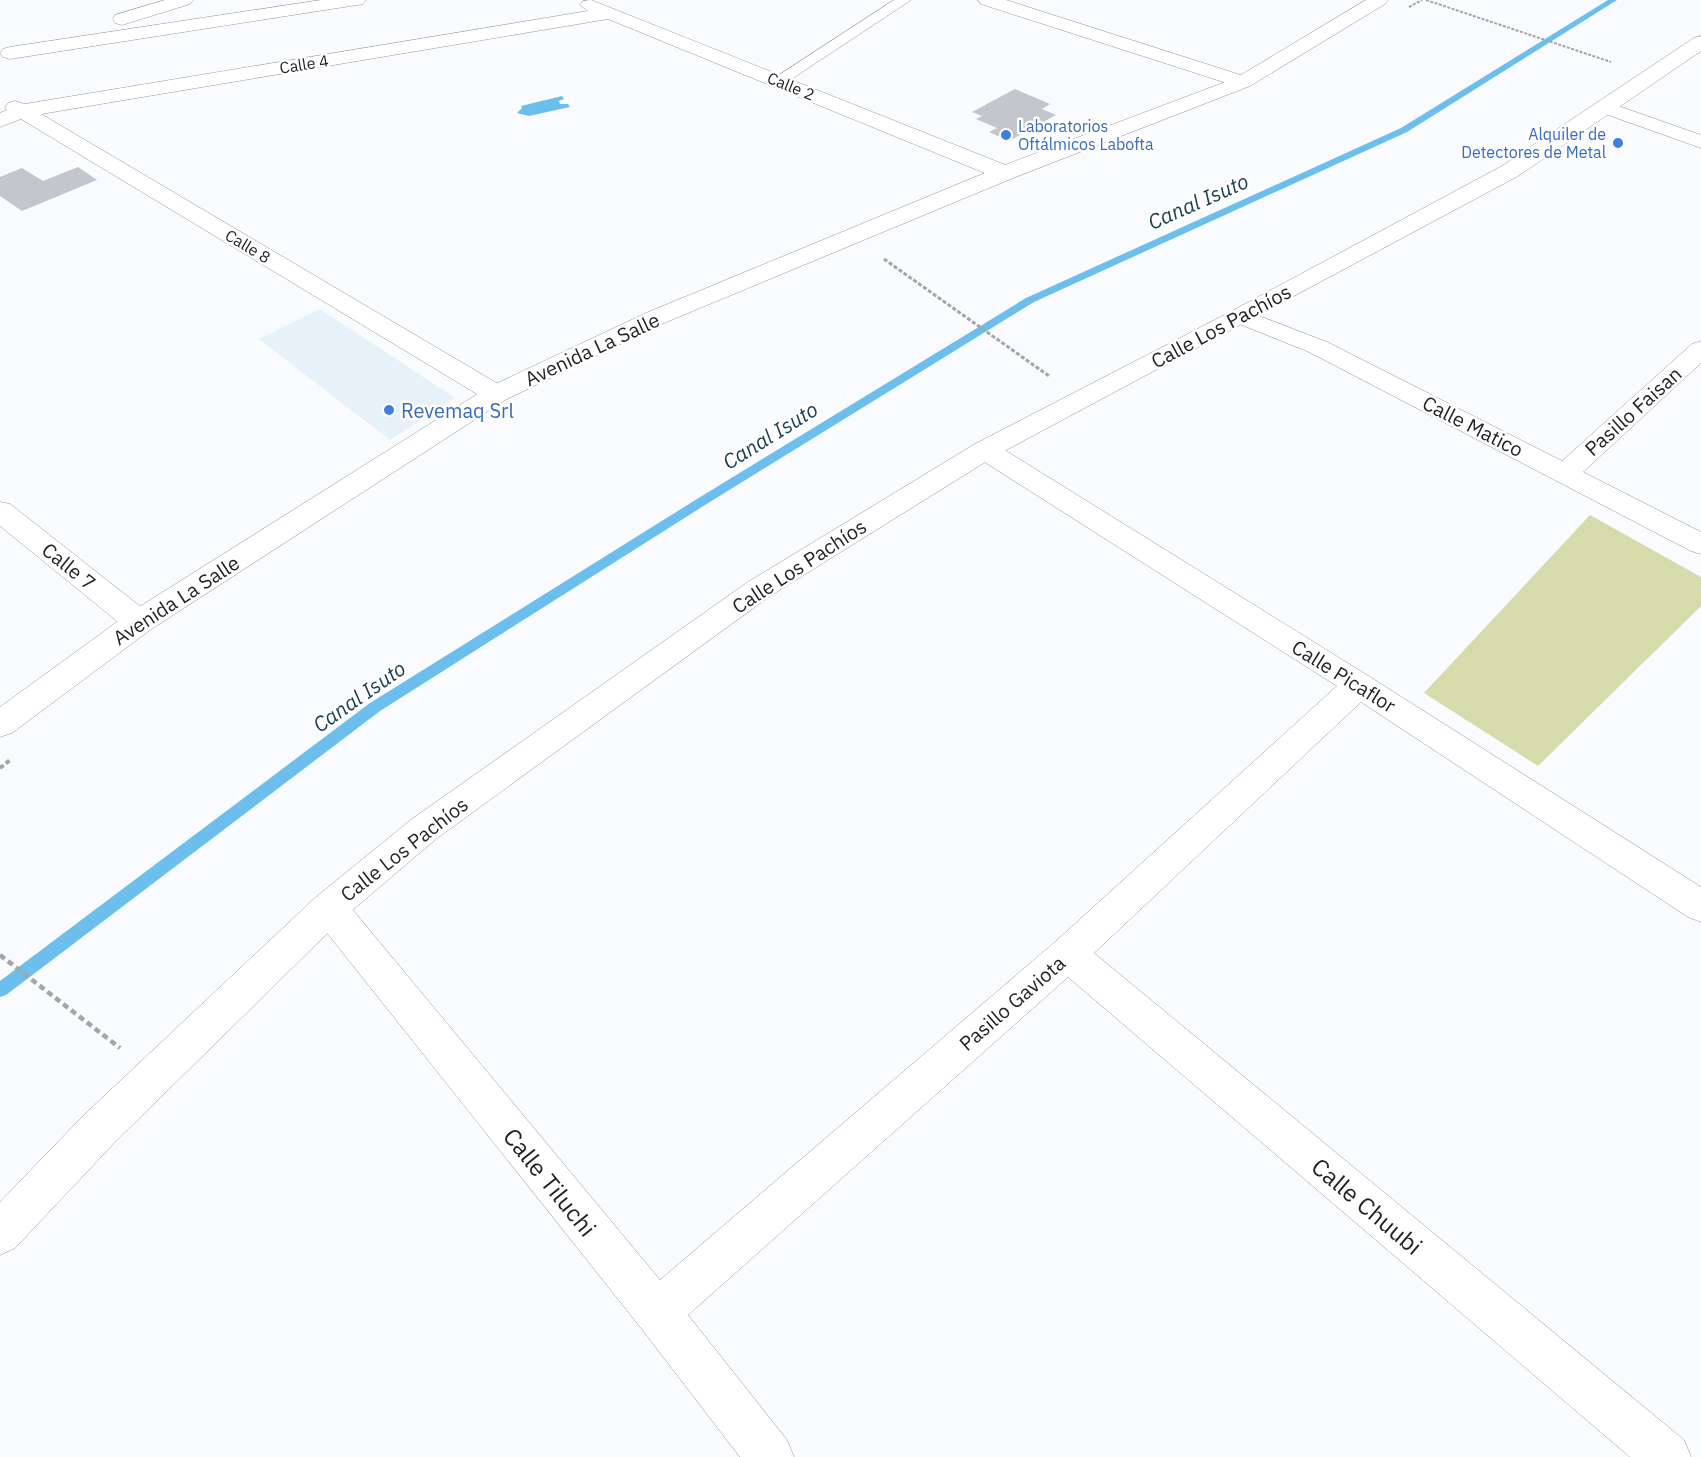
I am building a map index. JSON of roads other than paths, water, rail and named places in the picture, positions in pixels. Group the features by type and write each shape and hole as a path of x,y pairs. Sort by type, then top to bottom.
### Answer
{"street":[{"path":"5,55 184,0"},
{"name":"Calle 2","path":"578,0 1005,172"},
{"path":"987,0 1243,82"},
{"name":"Avenida La Salle","path":"0,724 139,622 496,394 655,318 1005,172 1243,82 1379,0"},
{"path":"5,55 347,1"},
{"name":"Calle 4","path":"0,121 22,111 610,13"},
{"name":"Calle Los Pachíos","path":"0,1233 100,1128 329,908 424,830 759,589 985,450 1241,316 1510,171 1701,42"},
{"name":"Calle 8","path":"0,99 496,394"},
{"path":"1604,107 1701,142"},
{"name":"Calle Matico","path":"1241,316 1318,347 1701,544"},
{"name":"Pasillo Faisan","path":"1565,473 1701,349"},
{"name":"Calle Picaflor","path":"985,450 1359,685 1701,906"},
{"name":"Calle 7","path":"0,511 139,622"},
{"name":"Pasillo Gaviota","path":"657,1312 1068,954 1359,685"},
{"name":"Calle Tiluchi","path":"329,908 657,1312 770,1457"},
{"name":"Calle Chuubi","path":"1068,954 1667,1457"}],"lane":[{"path":"778,81 903,0"}],"water":[{"path":"562,96 564,99 559,101 560,104 568,104 570,107 529,116 517,113 522,108 521,106"}],"waterway":[{"name":"Canal Isuto","path":"0,990 375,707 701,502 1030,300 1404,130 1613,0"}],"place":[{"name":"Laboratorios Oftálmicos Labofta","path":"1006,135"},
{"name":"Alquiler de Detectores de Metal","path":"1618,143"},
{"name":"Revemaq Srl","path":"389,410"}]}
